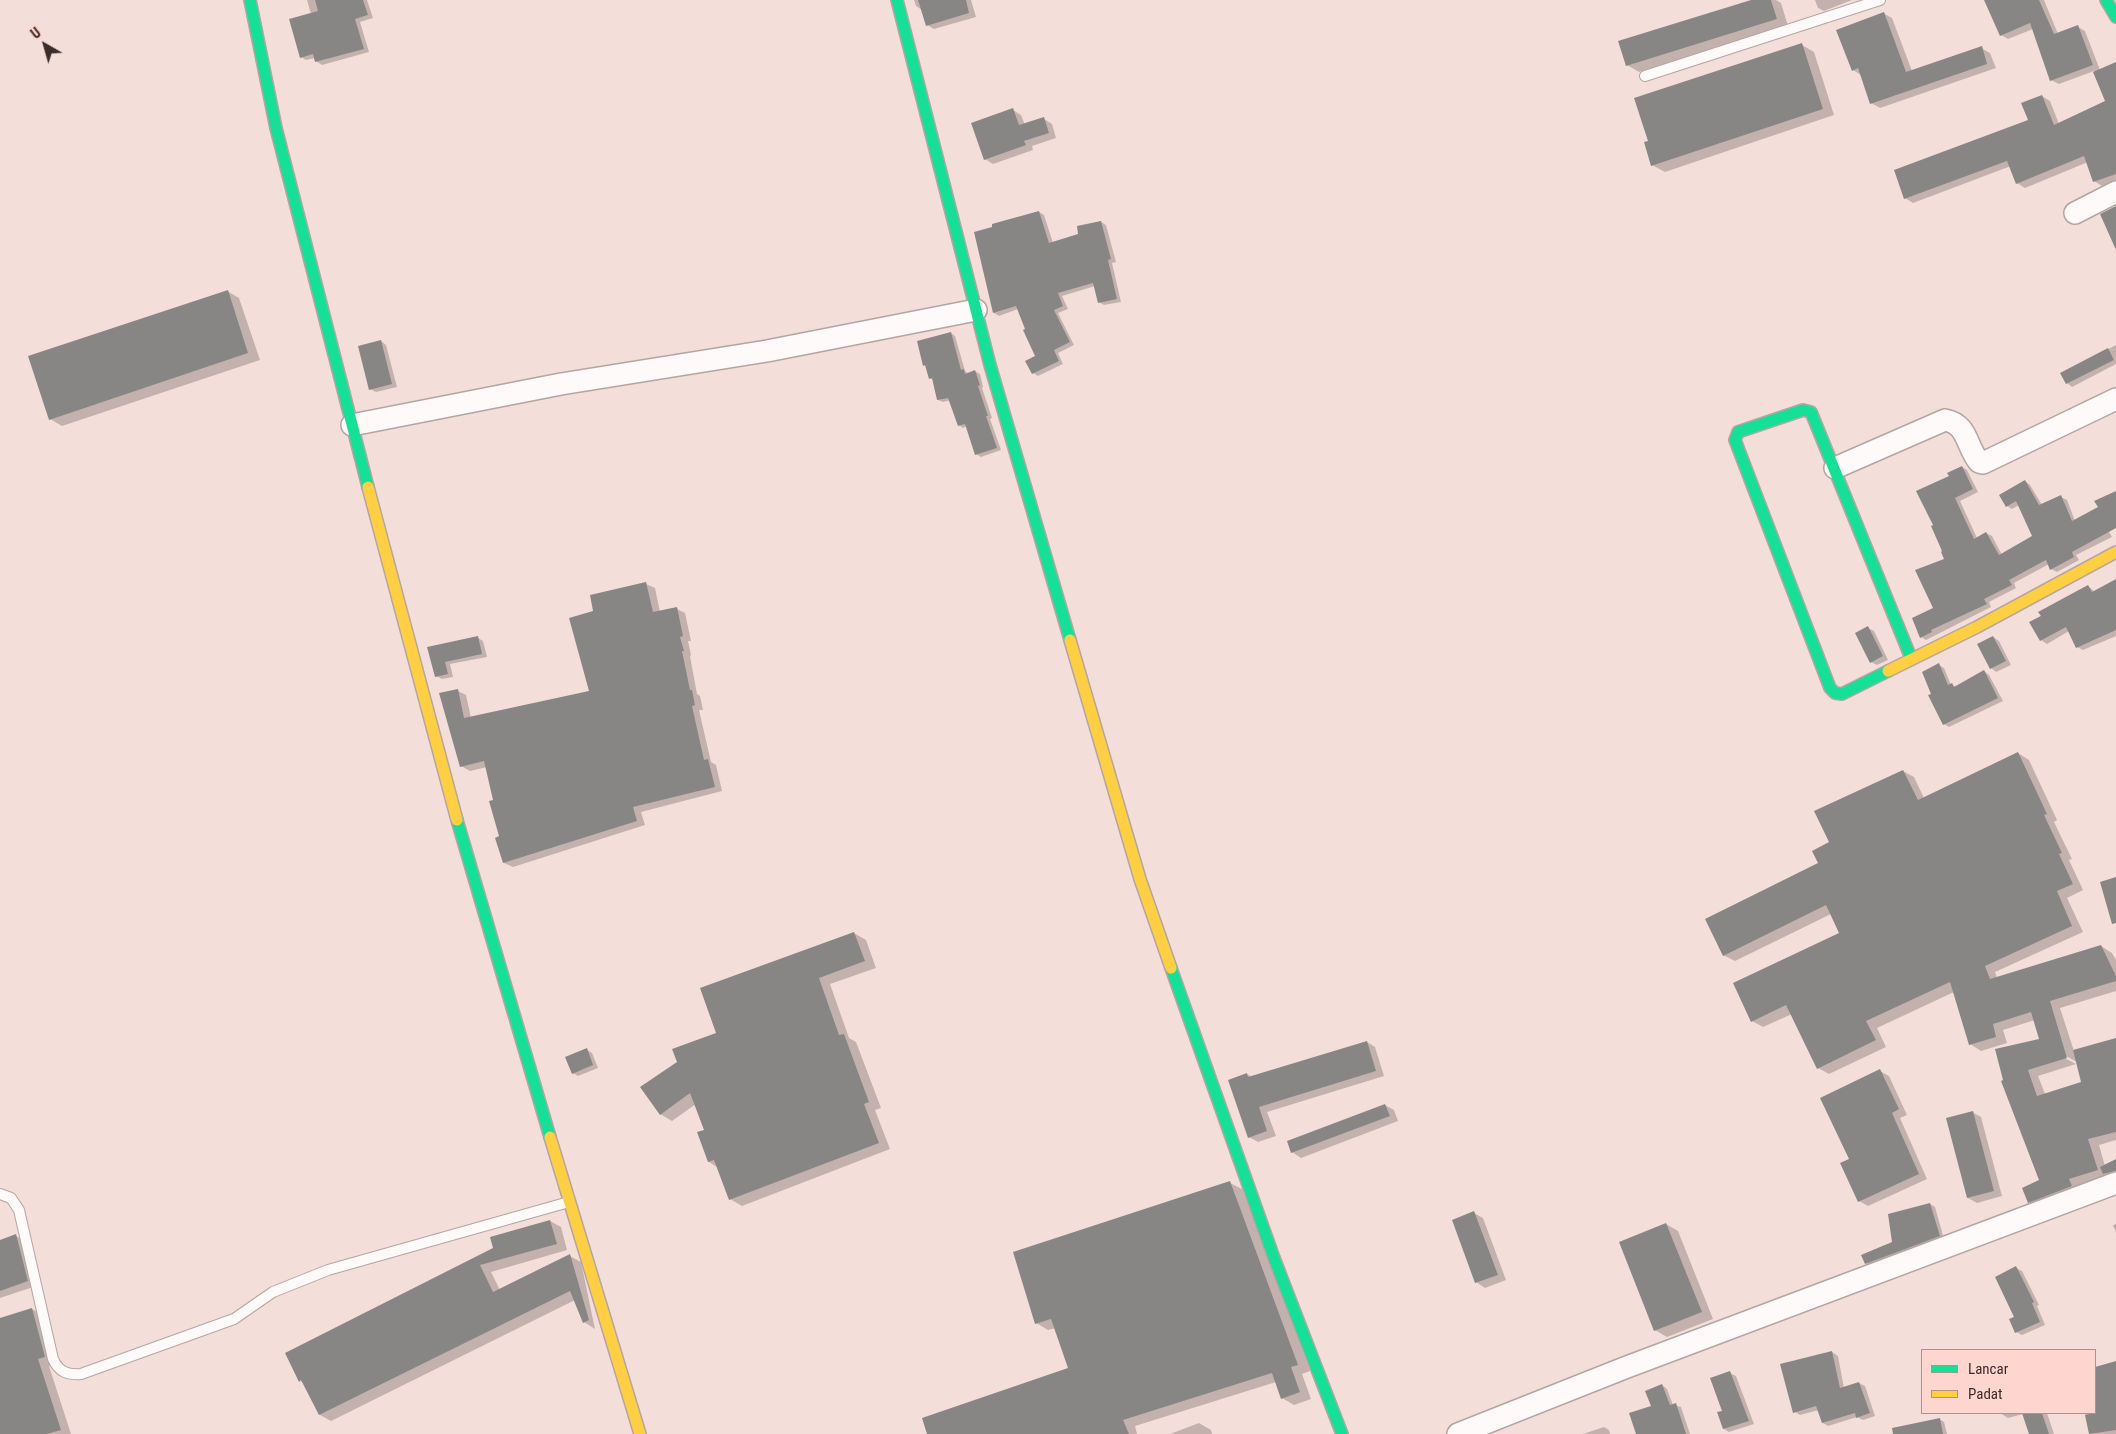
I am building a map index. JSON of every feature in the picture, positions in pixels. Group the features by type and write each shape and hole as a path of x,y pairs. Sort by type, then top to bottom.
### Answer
{"street":[{"path":"250,0 276,128 352,425 468,863 640,1434"},
{"path":"897,0 996,384 1140,879 1274,1258 1342,1434"},
{"path":"2106,0 2116,17"},
{"path":"2075,213 2116,192"},
{"path":"352,425 561,384 767,350 976,310"},
{"path":"1835,468 1945,420 1956,422 1962,428 1974,457 1983,463 2116,399"},
{"path":"1911,658 1811,412 1803,410 1738,432 1735,440 1830,688 1835,694 1842,694 1911,658 1977,627 2116,552"},
{"path":"1458,1434 1627,1367 2116,1183"}],"lane":[{"path":"1645,76 1880,0"},
{"path":"0,1194 11,1198 19,1210 53,1359 60,1370 66,1374 81,1374 234,1318 273,1292 328,1270 569,1202"}],"building":[{"path":"315,0 363,0 368,15 355,19 364,49 315,62 313,54 300,58 289,19 318,11"},
{"path":"918,0 966,0 969,13 926,26"},
{"path":"1751,0 1771,0 1777,19 1626,66 1618,41"},
{"path":"1984,0 2039,0 2054,34 2078,25 2093,65 2050,81 2030,23 2000,36"},
{"path":"1884,12 1906,72 1982,46 1987,64 1870,104 1858,68 1852,71 1836,30"},
{"path":"1802,43 1823,109 1651,166 1644,142 1648,141 1634,98"},
{"path":"2116,62 2116,174 2093,182 2084,156 2016,184 2007,161 1904,199 1894,170 2028,120 2021,103 2042,95 2054,125 2105,101 2093,72"},
{"path":"1013,108 1019,125 1044,117 1049,133 1024,141 1026,145 984,160 971,123"},
{"path":"2116,206 2116,250 2100,214"},
{"path":"1039,211 1049,243 1078,234 1077,226 1101,221 1111,259 1108,260 1117,299 1098,303 1093,283 1058,293 1063,306 1054,310 1070,342 1054,350 1059,361 1032,374 1025,361 1035,356 1023,330 1025,329 1016,306 993,313 974,232 992,227 992,224"},
{"path":"228,290 248,353 49,420 28,356"},
{"path":"951,332 961,370 964,369 965,374 975,370 988,416 986,416 997,448 975,455 965,424 958,426 948,398 937,400 932,378 929,379 925,365 923,366 917,341"},
{"path":"381,340 392,384 369,390 358,346"},
{"path":"2108,348 2114,360 2066,384 2060,373"},
{"path":"1962,466 1973,489 1955,498 1974,539 1986,532 1999,555 2032,536 2016,501 2006,507 1999,495 2025,480 2039,505 2061,495 2072,521 2098,507 2094,501 2116,491 2116,528 2072,552 2074,557 2050,570 2046,560 2009,580 2012,585 1984,599 1987,604 1931,630 1932,632 1920,638 1912,618 1933,608 1915,570 1944,559 1931,526 1933,525 1916,491 1949,476 1947,473"},
{"path":"2116,579 2116,630 2076,648 2066,627 2040,641 2029,622 2041,616 2038,612 2088,585 2092,592"},
{"path":"646,582 653,612 677,607 683,636 680,637 684,651 682,651 695,705 692,706 704,760 708,759 715,787 633,807 637,821 503,863 495,838 499,836 489,801 493,800 484,761 460,767 439,693 458,689 464,718 589,691 569,618 593,611 590,595"},
{"path":"1868,626 1883,656 1870,663 1855,633"},
{"path":"478,636 482,654 445,662 448,674 435,677 427,647"},
{"path":"1993,636 2006,661 1990,669 1977,644"},
{"path":"1939,663 1948,685 1952,683 1954,687 1984,670 1998,698 1943,725 1928,695 1931,694 1922,672"},
{"path":"2018,752 2047,814 2044,815 2062,853 2059,854 2073,884 2057,891 2072,926 1985,966 1990,979 2101,945 2116,976 2116,981 2050,1001 2067,1058 2028,1070 2037,1096 2081,1082 2073,1050 2116,1038 2116,1132 2088,1139 2098,1170 2069,1179 2072,1186 2028,1203 2022,1188 2039,1180 2001,1081 2003,1080 1995,1049 2039,1039 2031,1012 1993,1024 1996,1037 1969,1045 1950,982 1866,1021 1876,1040 1817,1069 1786,1005 1751,1022 1733,983 1839,933 1826,905 1723,956 1705,919 1818,863 1812,851 1829,842 1814,811 1903,770 1918,800"},
{"path":"2116,877 2116,923 2112,924 2100,882"},
{"path":"854,932 865,961 819,978 839,1035 844,1034 869,1102 864,1104 879,1143 729,1200 714,1160 708,1162 697,1132 704,1130 690,1093 660,1115 640,1087 677,1062 672,1049 716,1033 700,988"},
{"path":"1367,1041 1376,1071 1259,1107 1267,1131 1248,1138 1228,1080 1247,1073 1248,1077"},
{"path":"587,1048 593,1065 572,1074 565,1057"},
{"path":"1880,1069 1899,1109 1892,1113 1919,1174 1858,1202 1840,1163 1849,1159 1820,1098"},
{"path":"1385,1104 1390,1116 1291,1153 1287,1141"},
{"path":"1973,1111 1994,1191 1967,1198 1946,1118"},
{"path":"2116,1159 2116,1171 2103,1174 2100,1167"},
{"path":"1230,1181 1298,1365 1291,1367 1300,1392 1281,1399 1272,1373 1123,1420 1129,1434 927,1434 922,1418 1068,1368 1051,1319 1035,1324 1013,1252"},
{"path":"1930,1203 1940,1236 1865,1264 1861,1255 1892,1242 1888,1214"},
{"path":"1474,1211 1498,1275 1475,1283 1452,1220"},
{"path":"550,1220 557,1244 480,1265 493,1292 570,1254 589,1320 583,1323 570,1291 319,1415 301,1380 299,1382 285,1353 493,1248 490,1237"},
{"path":"1666,1223 1702,1312 1654,1331 1619,1242"},
{"path":"16,1234 28,1281 0,1291 0,1240"},
{"path":"2016,1266 2034,1302 2032,1303 2040,1322 2015,1333 2009,1319 2014,1317 1995,1277"},
{"path":"32,1308 45,1357 38,1359 61,1430 47,1434 0,1434 0,1318"},
{"path":"1832,1351 1840,1388 1859,1382 1870,1413 1856,1418 1855,1413 1822,1423 1816,1406 1793,1413 1780,1364"},
{"path":"2116,1361 2116,1430 2089,1434 2085,1415 2096,1414 2096,1367"},
{"path":"1730,1371 1749,1421 1723,1429 1717,1412 1722,1411 1710,1378"},
{"path":"1662,1384 1670,1405 1676,1403 1686,1434 1636,1434 1629,1413 1651,1406 1645,1391"},
{"path":"2022,1414 2042,1414 2049,1434 2029,1434"},
{"path":"1940,1418 1943,1434 1893,1434 1892,1428"}],"traffic: fast":[{"path":"250,0 276,128 368,487"},
{"path":"897,0 990,365 1070,640"},
{"path":"2106,0 2116,17"},
{"path":"1888,671 1842,694 1835,693 1830,688 1735,440 1738,432 1803,410 1811,412 1911,658"},
{"path":"457,820 550,1137"},
{"path":"1171,968 1274,1258 1342,1434"}],"traffic: slow":[{"path":"368,487 457,820"},
{"path":"1888,671 1977,627 2116,552"},
{"path":"1070,640 1140,879 1171,968"},
{"path":"550,1137 640,1434"}]}
